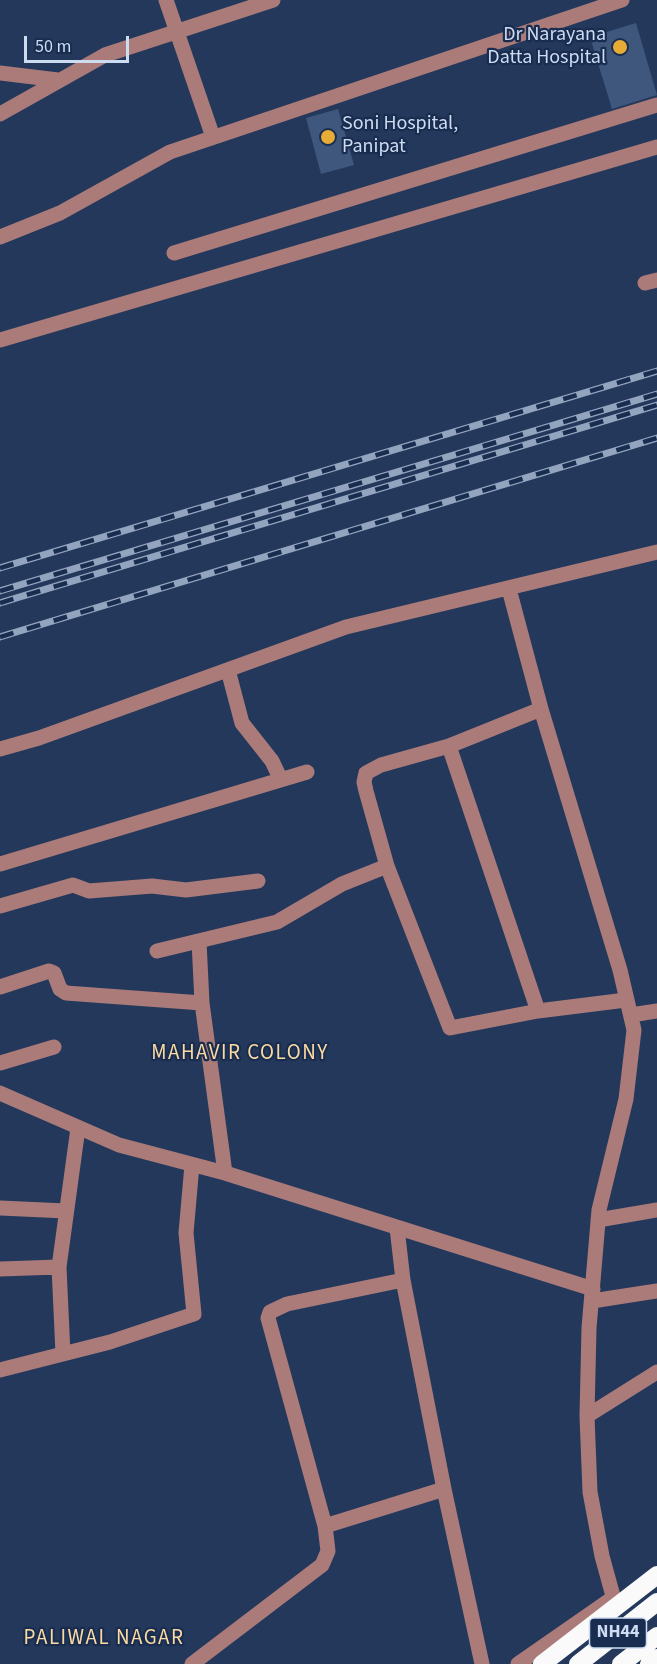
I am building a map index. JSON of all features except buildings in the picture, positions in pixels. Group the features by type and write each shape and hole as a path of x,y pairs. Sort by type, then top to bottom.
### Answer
{"highway":[{"path":"542,1664 614,1603 657,1575"},
{"name":"NH44","path":"578,1664 657,1602"},
{"name":"NH44","path":"621,1664 657,1636"},
{"path":"649,1664 657,1658"}],"street":[{"path":"166,0 213,137"},
{"path":"0,114 105,55 273,0"},
{"path":"0,237 60,213 170,152 622,0"},
{"path":"0,73 58,80"},
{"path":"174,253 657,105"},
{"path":"0,340 657,147"},
{"path":"0,749 346,627 657,552"},
{"path":"509,589 541,709 620,970 626,1000 632,1015 634,1046 626,1099 598,1220 587,1416 590,1492 614,1603 518,1664"},
{"path":"228,670 242,723 272,760 281,780"},
{"path":"541,709 449,746 381,765 366,773 364,782 366,791 387,866 448,1026 458,1028 538,1011 626,1000"},
{"path":"449,746 538,1011"},
{"path":"0,864 307,772"},
{"path":"156,951 277,922 342,884 387,866"},
{"path":"0,906 73,885 89,891 152,886 186,890 258,881"},
{"path":"199,941 202,1003 225,1173"},
{"path":"0,987 49,971 54,973 60,989 66,993 202,1003"},
{"path":"632,1015 657,1011"},
{"path":"0,1064 54,1047"},
{"path":"0,1093 119,1145 225,1173 397,1228 592,1295 657,1291"},
{"path":"63,1354 59,1267 78,1128"},
{"path":"0,1370 63,1354 194,1314 186,1233 192,1166"},
{"path":"0,1208 66,1210"},
{"path":"598,1220 657,1210"},
{"path":"397,1228 403,1280 444,1489 482,1664"},
{"path":"0,1269 59,1267"},
{"path":"192,1664 322,1565 328,1551 325,1526 268,1315 276,1308 287,1304 403,1280"},
{"path":"587,1416 657,1372"},
{"path":"325,1526 444,1489"}],"railway":[{"path":"0,568 657,371"},
{"path":"0,591 657,394"},
{"path":"0,603 657,405"},
{"path":"0,637 657,438"}],"place":[{"name":"Dr Narayana Datta Hospital","path":"620,47"},
{"name":"Soni Hospital, Panipat","path":"328,137"}],"district":[{"name":"MAHAVIR COLONY","path":"240,1054"},
{"name":"PALIWAL NAGAR","path":"104,1639"}]}
